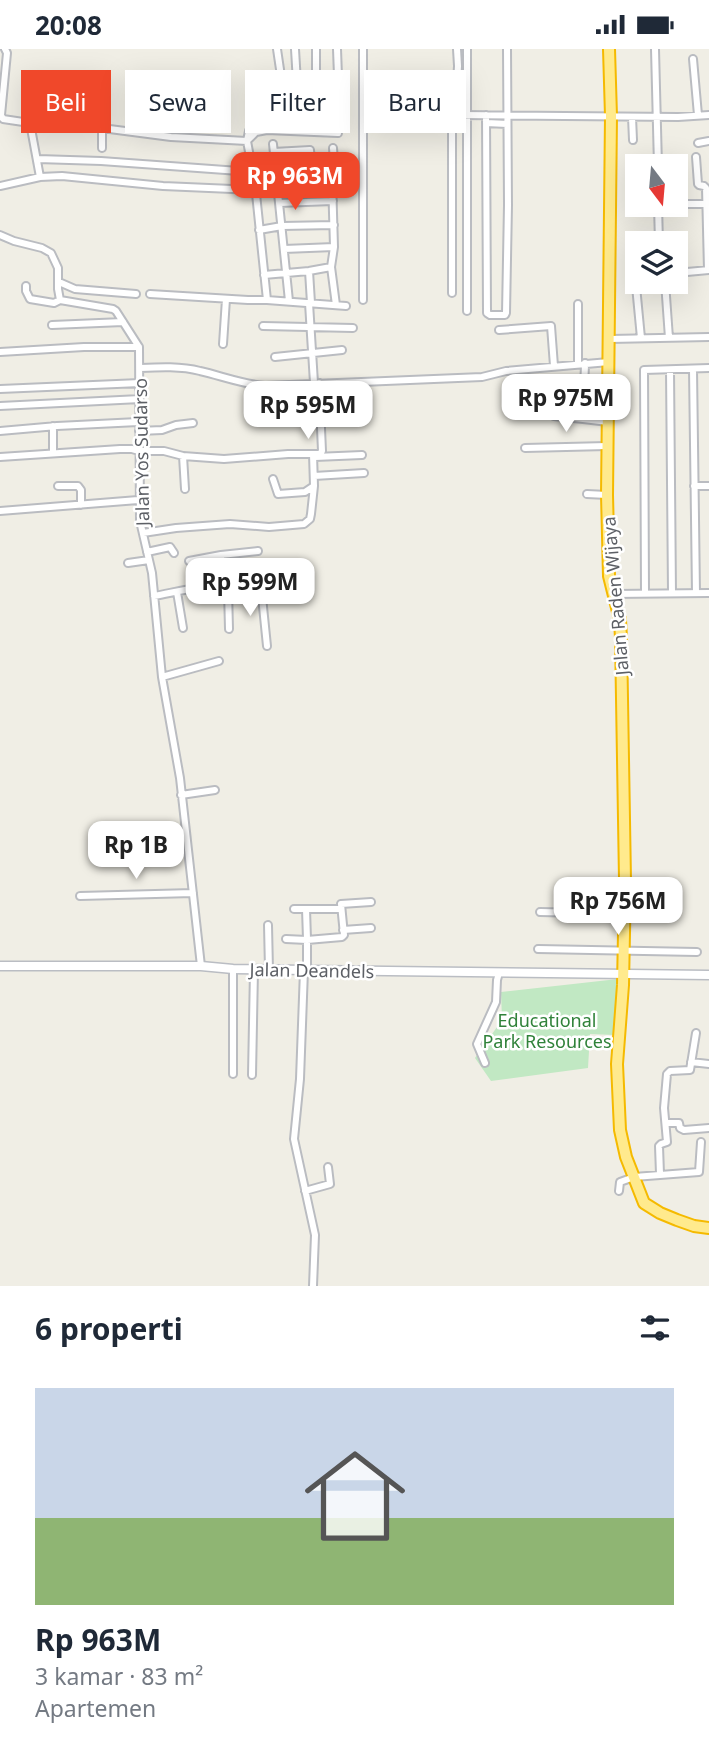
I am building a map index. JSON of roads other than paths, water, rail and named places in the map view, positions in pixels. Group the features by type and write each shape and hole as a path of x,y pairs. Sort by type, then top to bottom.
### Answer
{"highway":[{"name":"Jalan Raden Wijaya","path":"609,49 611,116 607,495 609,576 620,620 621,638 625,914 617,1073 620,1130 626,1157 644,1203 653,1210 677,1220 709,1228"}],"street":[{"path":"5,49 7,53 1,117 21,121"},
{"path":"277,49 280,70"},
{"path":"295,49 296,70"},
{"path":"316,49 316,104 332,112 335,110 338,76 337,49"},
{"path":"363,49 363,300"},
{"path":"457,49 458,70"},
{"path":"467,49 467,311"},
{"path":"486,115 487,313 505,315 508,205 507,49"},
{"path":"655,49 658,154"},
{"path":"693,59 698,115"},
{"path":"468,115 709,115"},
{"path":"632,117 633,140"},
{"path":"486,123 507,124"},
{"path":"111,129 199,139 247,141 255,133"},
{"path":"32,133 40,177"},
{"path":"102,133 102,148"},
{"path":"249,133 247,141 255,187 267,300"},
{"path":"452,293 454,133"},
{"path":"698,143 709,141"},
{"path":"273,144 289,302"},
{"path":"333,148 334,247 331,268 336,305"},
{"path":"274,152 310,150 313,180"},
{"path":"688,272 708,270 707,199 705,187 698,184 696,157"},
{"path":"38,159 101,160 253,172"},
{"path":"0,186 40,177 62,176 163,185 255,187 276,182 332,179"},
{"path":"688,203 707,199"},
{"path":"279,203 332,201"},
{"path":"259,230 282,226 334,225"},
{"path":"0,235 51,253 58,268 60,300"},
{"path":"284,249 334,247"},
{"path":"264,275 331,268"},
{"path":"309,271 309,327 322,451 313,456"},
{"path":"59,282 75,289 136,294"},
{"name":"Jalan Yos Sudarso","path":"26,286 30,299 54,303 60,300 113,309 139,347 140,521 148,556 162,677 180,778 201,966"},
{"path":"150,294 346,306"},
{"path":"637,294 641,338"},
{"path":"666,294 669,338"},
{"path":"223,344 226,299"},
{"path":"578,304 583,419"},
{"path":"52,325 123,322"},
{"path":"262,326 353,328"},
{"path":"499,330 551,326 554,366"},
{"path":"610,339 709,337"},
{"path":"0,352 104,346 139,347"},
{"path":"275,357 342,350"},
{"path":"140,368 180,367 248,385 265,386 482,377 508,371 609,362"},
{"path":"645,593 644,370 709,368"},
{"path":"693,369 696,593"},
{"path":"670,370 672,593"},
{"path":"0,389 140,383"},
{"path":"0,405 140,399"},
{"path":"554,416 608,422"},
{"path":"0,431 138,422"},
{"path":"139,431 162,430 193,423"},
{"path":"55,426 55,452"},
{"path":"525,448 607,446"},
{"path":"0,457 120,449 164,451 183,456 224,459 288,454 362,455"},
{"path":"183,456 185,488"},
{"path":"143,533 221,525 269,527 304,524 312,514 313,456"},
{"path":"314,476 364,473"},
{"path":"273,479 278,494 305,492 314,486"},
{"path":"58,486 78,486 81,489 81,505"},
{"path":"694,486 709,486"},
{"path":"587,494 607,495"},
{"path":"0,511 138,500"},
{"path":"128,563 170,547 174,553"},
{"path":"189,561 258,551"},
{"path":"221,555 229,629"},
{"path":"154,596 209,587 276,585"},
{"path":"261,587 267,646"},
{"path":"177,593 183,628"},
{"path":"613,594 709,593"},
{"path":"162,677 219,661"},
{"path":"181,795 215,790"},
{"path":"80,895 193,893"},
{"path":"286,939 342,937 341,904 371,902"},
{"path":"294,909 341,909"},
{"path":"306,909 306,970 294,1139 315,1235 313,1286"},
{"path":"540,912 625,914"},
{"path":"268,925 269,969"},
{"path":"343,929 371,927"},
{"path":"538,949 697,952"},
{"name":"Jalan Deandels","path":"0,966 201,966 233,969 705,975"},
{"path":"233,969 233,1074"},
{"path":"252,1075 254,969"},
{"path":"485,1063 477,1045 496,1002 497,980 494,973"},
{"path":"660,1174 659,1146 667,1142 664,1108 667,1074 670,1071 690,1070 696,1033"},
{"path":"691,1062 709,1064"},
{"path":"666,1123 679,1123 684,1130 709,1128"},
{"path":"619,1191 620,1182 634,1177 699,1172 701,1142"},
{"path":"305,1191 330,1184 328,1167"}],"park label":[{"name":"Educational Park Resources","path":"547,1030"}]}
